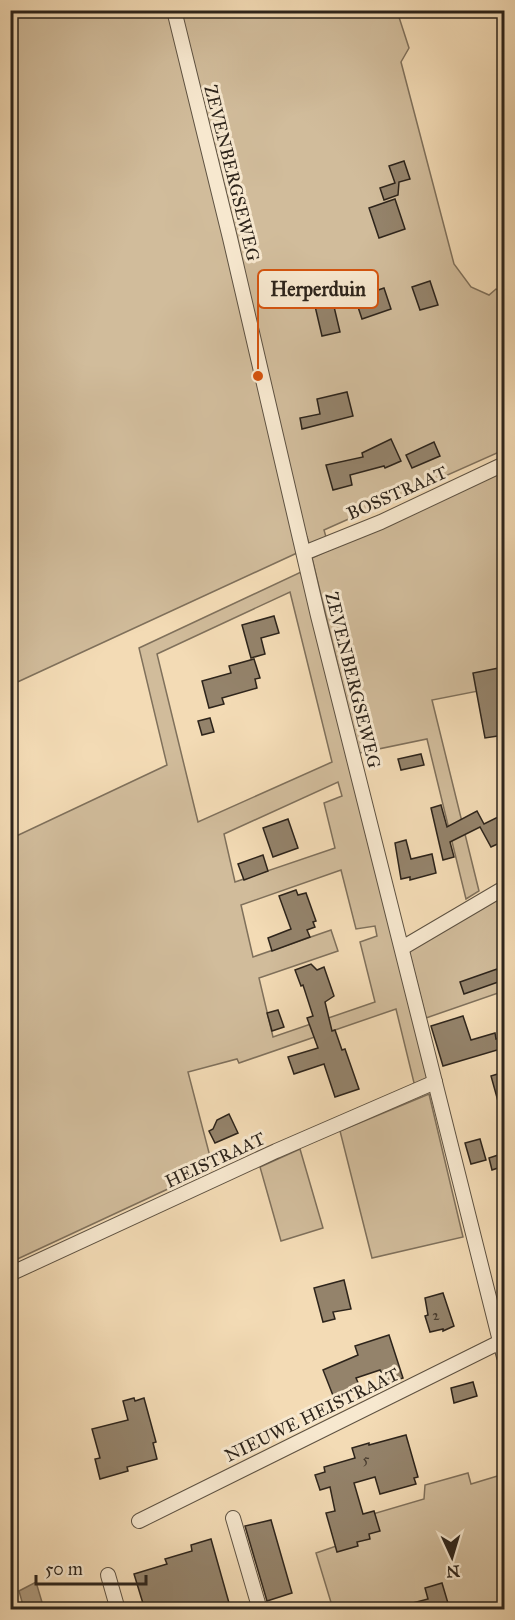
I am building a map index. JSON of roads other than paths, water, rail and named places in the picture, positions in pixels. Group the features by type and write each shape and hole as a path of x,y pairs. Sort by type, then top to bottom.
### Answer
{"street":[{"name":"ZEVENBERGSEWEG","path":"174,10 304,554 502,1341 504,1357"},
{"name":"BOSSTRAAT","path":"304,554 381,522 504,464"},
{"path":"402,948 504,888"},
{"name":"HEISTRAAT","path":"10,1274 276,1151 435,1082"},
{"name":"NIEUWE HEISTRAAT","path":"139,1521 502,1341"},
{"path":"233,1518 260,1610"},
{"path":"108,1575 118,1610"}],"place":[{"name":"Herperduin","path":"258,376"}]}
